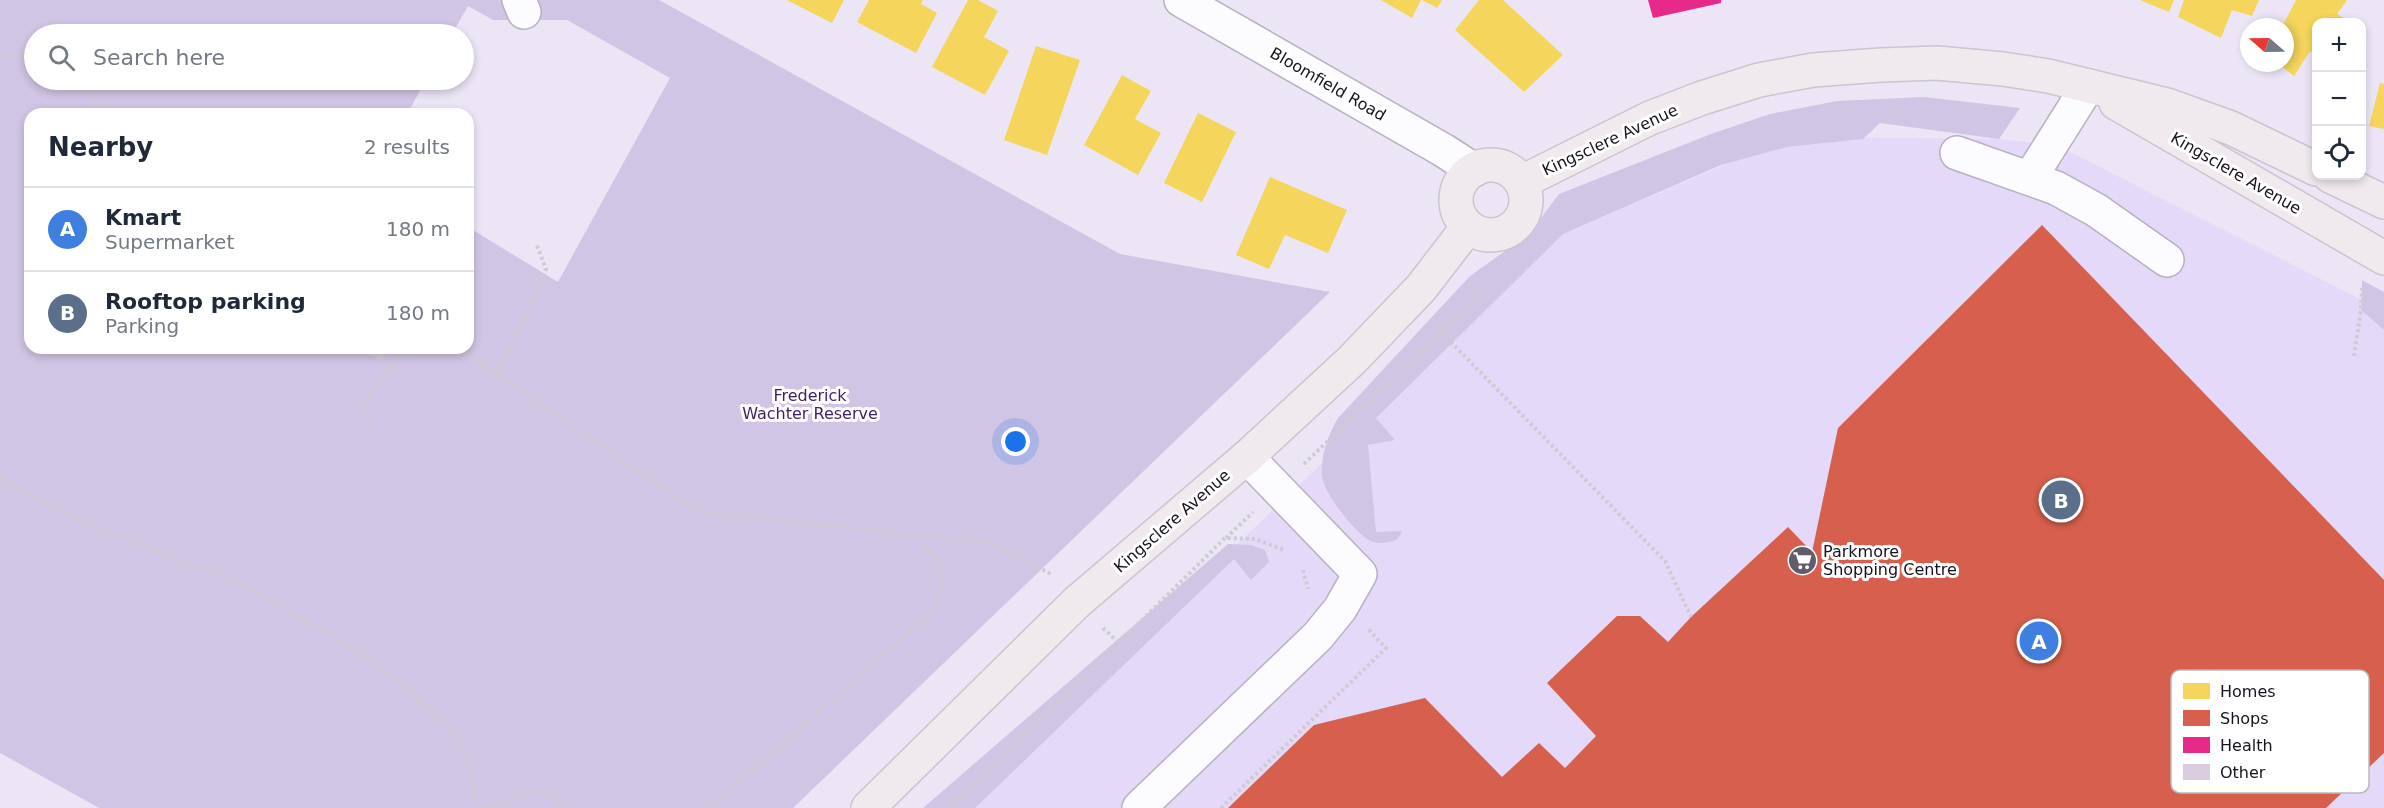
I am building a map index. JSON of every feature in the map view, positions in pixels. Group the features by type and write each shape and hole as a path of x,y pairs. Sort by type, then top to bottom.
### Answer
{"main road":[{"name":"Kingsclere Avenue","path":"1522,182 1616,133 1702,98 1758,80 1813,70 1881,64 1937,63 2003,69 2048,76 2139,97 2201,116 2312,167"},
{"name":"Kingsclere Avenue","path":"2088,86 2384,258"},
{"path":"1482,166 1500,166 1509,170 1522,182 1526,208 1522,217 1510,230 1493,236 1484,235 1468,227 1461,220 1455,201 1460,183 1474,170 1482,166"},
{"path":"2338,180 2384,202"},
{"name":"Kingsclere Avenue","path":"868,808 1077,602 1247,457 1352,360 1421,288 1468,227"}],"street":[{"name":"Bloomfield Road","path":"1181,0 1474,170"},
{"path":"2030,178 2088,86"},
{"path":"1956,153 2056,188 2096,210 2167,260"},
{"path":"1139,808 1298,657 1332,621 1360,574 1342,558 1247,457"}],"path":[{"path":"0,54 24,58"},
{"path":"83,90 109,108"},
{"path":"497,374 538,291 546,269 536,243"},
{"path":"948,808 1225,538 1441,332 1665,561 1691,617"},
{"path":"372,422 360,410 399,354"},
{"path":"468,354 697,511 990,543 1054,575 1077,602 1119,643"},
{"path":"0,476 32,497 76,519 245,587 346,645 399,682 462,740 478,808"},
{"path":"706,808 771,755 934,608 944,585 938,560 916,535"},
{"path":"1225,538 1267,542 1290,554"},
{"path":"1221,808 1386,648 1368,630 1363,619 1308,593 1302,567"},
{"path":"486,808 536,790 568,808"}],"shaded area":[{"name":"Parkmore Shopping Centre","path":"1790,137 1999,139 2056,145 2384,311 2384,808 960,808 1563,234"}],"green space":[{"name":"Frederick Wachter Reserve","path":"0,0 659,0 1120,254 1330,292 793,808 99,808 0,753"},
{"path":"1924,97 2020,108 1999,139 1880,123 1863,139 1786,147 1721,165 1563,234 1376,418 1395,440 1368,445 1376,532 1402,531 1399,537 1394,541 1383,543 1369,540 1339,510 1327,491 1322,475 1326,445 1338,418 1470,276 1518,242 1535,226 1559,194 1711,134 1770,114 1837,101"},
{"path":"2362,280 2384,292 2384,330 2361,310"},
{"path":"1228,544 1251,545 1265,550 1269,562 1251,580 1234,559 975,808 923,808"}],"building: Homes":[{"path":"787,0 844,0 832,23"},
{"path":"869,0 923,0 921,4 937,13 916,53 857,22"},
{"path":"968,0 978,0 998,11 984,37 1009,51 985,95 932,67"},
{"path":"1381,0 1421,0 1412,18"},
{"path":"1422,0 1442,0 1437,8"},
{"path":"1479,0 1503,0 1563,55 1524,92 1455,30"},
{"path":"2140,0 2174,0 2169,12"},
{"path":"2184,0 2259,0 2252,16 2232,10 2221,38 2178,17"},
{"path":"2296,0 2347,0 2337,14 2344,18 2312,18 2312,52 2310,51 2294,76 2289,72 2294,72 2294,18 2287,18"},
{"path":"1036,46 1080,60 1047,155 1004,140"},
{"path":"1122,75 1151,91 1135,119 1161,133 1138,175 1084,145"},
{"path":"2380,83 2384,84 2384,129 2369,126"},
{"path":"1198,113 1236,132 1202,202 1164,183"},
{"path":"1270,177 1347,210 1328,253 1285,235 1269,269 1236,255"}],"building: Shops":[{"path":"2042,225 2384,580 2384,753 2369,767 2369,670 2171,670 2171,793 2342,793 2326,808 1228,808 1314,725 1425,698 1502,777 1539,743 1565,768 1596,736 1547,683 1617,616 1640,616 1668,642 1691,617 1788,527 1812,552 1838,428"}],"building: Health":[{"path":"1648,0 1721,0 1721,3 1653,18"}],"building: Other":[{"path":"370,354 386,354 382,361"}],"place":[{"name":"Rooftop parking","path":"2061,500"},
{"name":"Parkmore Shopping Centre","path":"1802,560"},
{"name":"Kmart","path":"2039,641"}]}
